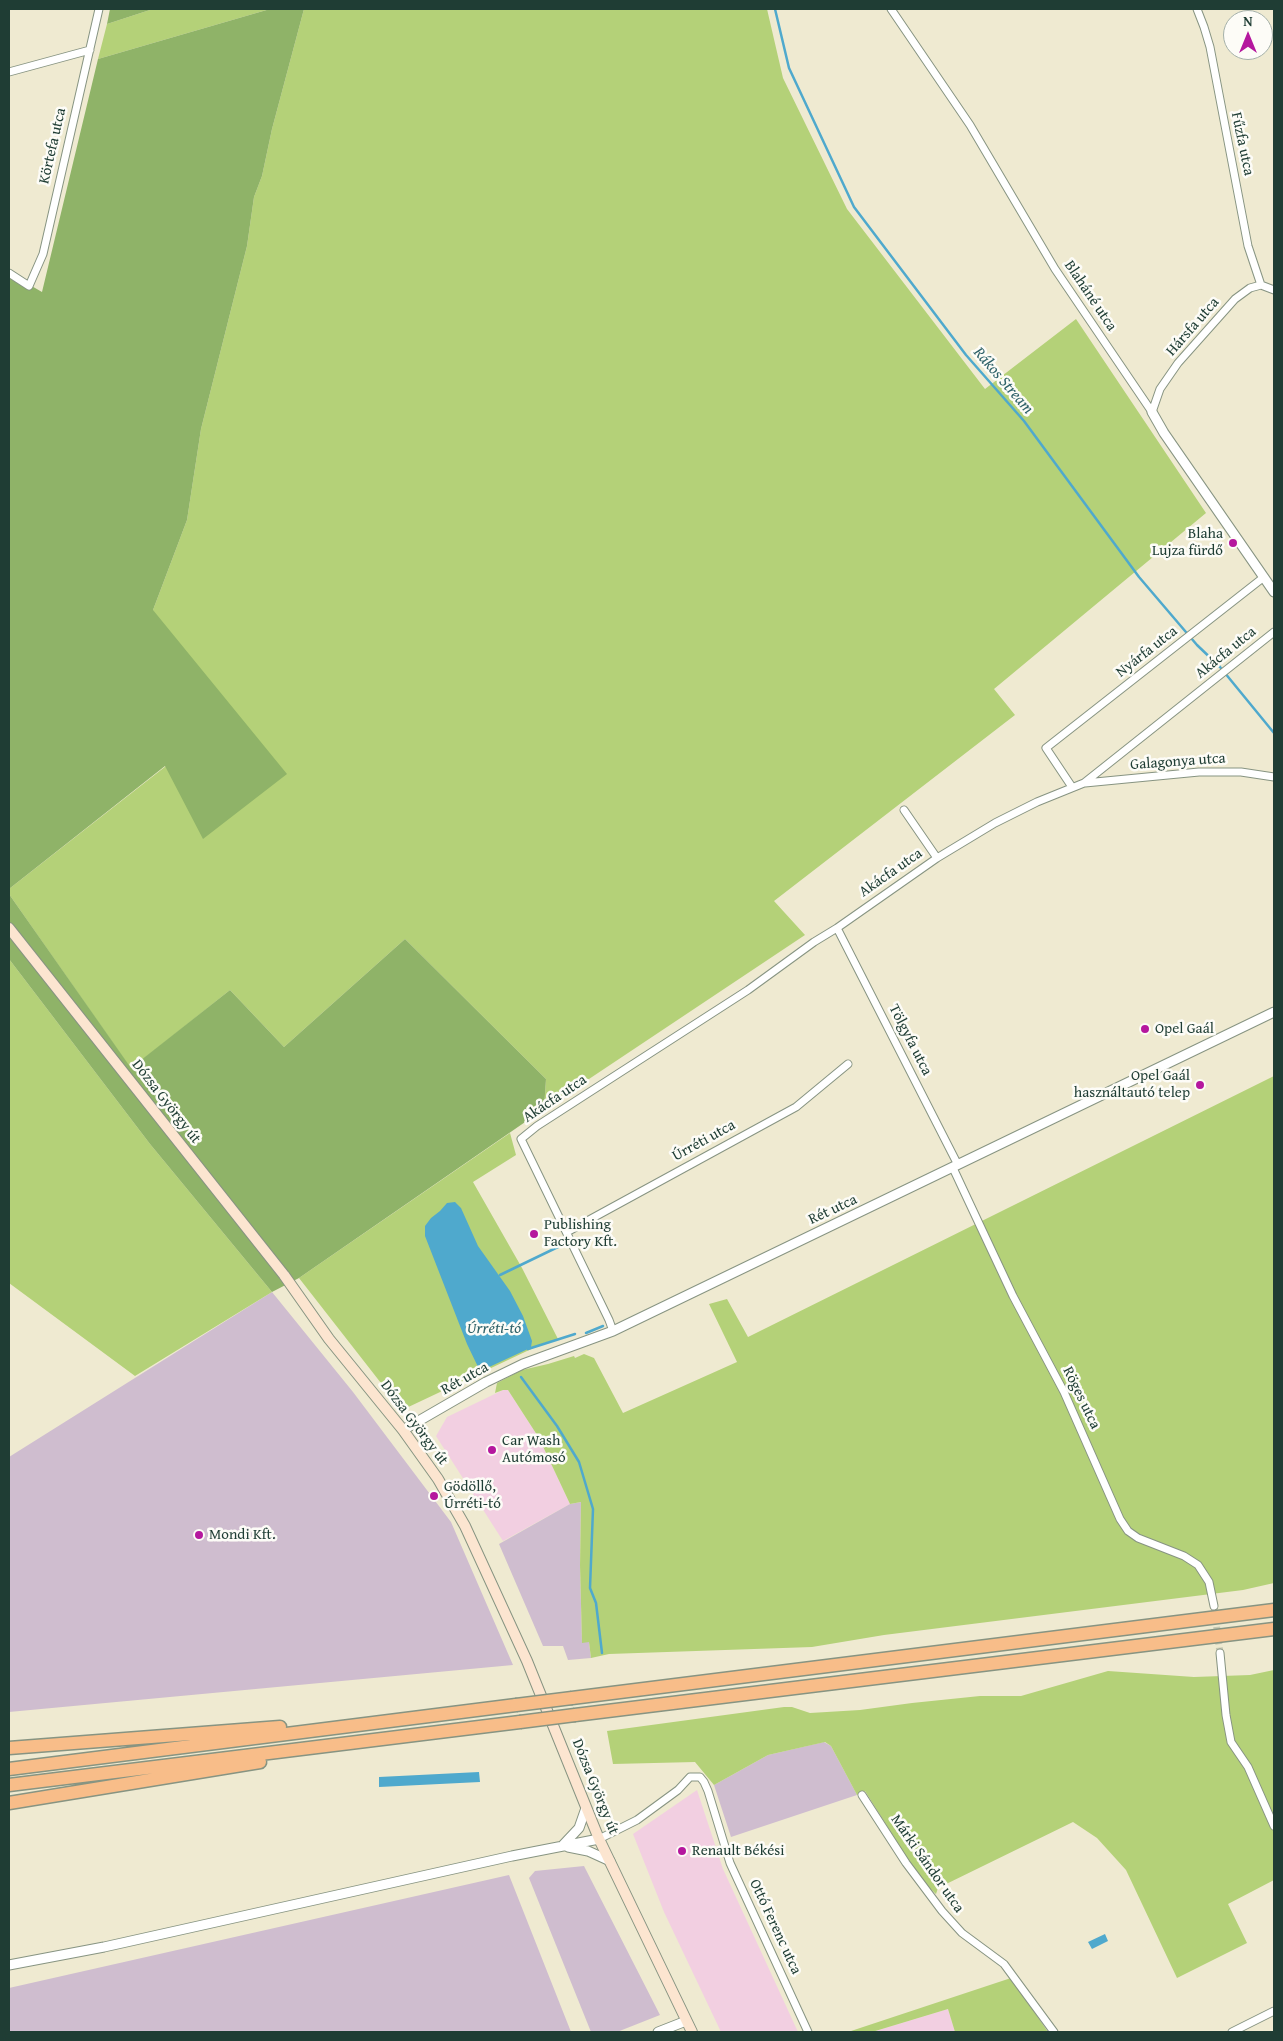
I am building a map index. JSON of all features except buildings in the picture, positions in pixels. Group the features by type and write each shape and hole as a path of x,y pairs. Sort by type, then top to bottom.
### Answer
{"highway":[{"path":"9,1769 1274,1610"},
{"path":"9,1785 1274,1629"},
{"path":"9,1748 258,1728 347,1726"},
{"path":"9,1803 278,1759 328,1745"}],"main road":[{"name":"Dózsa György út","path":"9,928 260,1245 329,1339 403,1430 438,1479 465,1526 527,1661 599,1839 692,2032"}],"street":[{"name":"Körtefa utca","path":"9,273 29,286 43,254 62,162 99,9"},
{"name":"Blaháné utca","path":"892,9 970,125 1055,269 1152,412 1164,433 1274,592"},
{"name":"Fűzfa utca","path":"1197,9 1210,47 1248,246 1261,285"},
{"path":"9,64 11,72 90,50"},
{"path":"1261,285 1274,290"},
{"name":"Hársfa utca","path":"1152,412 1160,389 1195,342 1239,295 1250,288 1261,285"},
{"name":"Nyárfa utca","path":"1072,787 1046,748 1264,578"},
{"name":"Akácfa utca","path":"567,1232 521,1139 537,1126 748,990 814,942 937,858 995,823 1037,802 1084,783 1274,632"},
{"name":"Galagonya utca","path":"1084,783 1221,771 1274,777"},
{"path":"904,810 937,858"},
{"name":"Tölgyfa utca","path":"837,928 956,1167"},
{"name":"Rét utca","path":"403,1430 486,1382 523,1364 613,1331 1274,1012"},
{"name":"Úrréti utca","path":"567,1232 796,1107 848,1064"},
{"name":"Röges utca","path":"956,1167 1013,1296 1064,1392 1120,1519 1128,1531 1138,1538 1184,1556 1198,1565 1209,1582 1214,1606"},
{"path":"567,1232 613,1331"},
{"path":"1220,1653 1226,1715 1231,1742 1248,1767 1274,1826"},
{"name":"Ottó Ferenc utca","path":"599,1839 638,1820 678,1790 690,1777 700,1777 708,1791 730,1863 808,2032"},
{"name":"Márki Sándor utca","path":"862,1795 906,1863 942,1911 962,1932 1004,1964 1054,2032"},
{"path":"562,1846 578,1828 586,1808"},
{"path":"9,1966 599,1839"},
{"path":"562,1846 588,1851 610,1861"},
{"path":"1232,2032 1274,2011"},
{"path":"658,2032 686,2021"}],"shaded area":[{"path":"272,1292 353,1392 451,1522 513,1665 9,1712 9,1457"},
{"path":"503,1390 508,1390 539,1438 570,1504 503,1541 436,1436 447,1417"},
{"path":"581,1502 582,1642 589,1642 591,1658 568,1660 563,1646 543,1646 499,1544 570,1504"},
{"path":"824,1742 831,1746 857,1795 731,1837 714,1785 768,1755"},
{"path":"697,1790 723,1869 798,2032 721,2032 664,1912 633,1834"},
{"path":"584,1866 660,2015 617,2032 591,2032 529,1878 535,1871"},
{"path":"509,1875 571,2032 9,2032 9,1988"},
{"path":"948,2009 955,2032 872,2032"}],"green space":[{"path":"110,9 153,9 107,24"},
{"path":"153,9 270,9 98,59 107,24"},
{"path":"270,9 304,9 272,129 262,176 254,197 247,246 201,429 187,520 153,610 287,774 203,839 165,766 9,889 9,273 42,292 98,59"},
{"path":"304,9 767,9 783,78 847,209 985,389 1076,319 1206,513 994,689 1015,715 774,901 805,935 544,1109 546,1079 405,939 284,1047 230,990 131,1069 9,894 9,889 166,766 153,610 187,520 201,429 247,246 254,197 262,176 272,129"},
{"path":"9,894 131,1068 230,990 284,1047 405,939 546,1079 544,1109 299,1278 272,1292 150,1144 9,959"},
{"path":"9,959 150,1144 272,1292 135,1376 9,1283"},
{"path":"1274,1076 1274,1583 1243,1590 884,1635 812,1647 609,1654 591,1658 589,1642 582,1643 581,1502 570,1504 539,1438 508,1390 495,1393 497,1383 522,1370 574,1356 575,1358 584,1354 594,1358 623,1413 737,1362 709,1304 727,1299 748,1337"},
{"path":"510,1133 516,1155 473,1182 522,1268 558,1339 544,1343 402,1410 299,1278"},
{"path":"1274,1670 1274,1880 1228,1904 1247,1943 1177,1978 1126,1870 1097,1838 1073,1822 938,1888 936,1894 921,1880 865,1791 857,1795 831,1746 825,1742 768,1755 714,1785 695,1762 613,1764 607,1731 784,1707 792,1707 810,1713 860,1710 980,1696 1021,1696 1108,1671 1194,1677 1250,1675"},
{"path":"1011,1978 1048,2032 955,2032 948,2009 872,2032 848,2032"}],"water":[{"name":"Úrréti-tó","path":"455,1202 461,1208 478,1246 510,1291 523,1316 532,1341 531,1347 528,1349 487,1368 479,1369 467,1344 425,1236 425,1226 431,1218 447,1203"},
{"path":"479,1772 480,1782 379,1787 379,1777"},
{"path":"1105,1934 1108,1941 1092,1949 1088,1942"}],"waterway":[{"name":"Rákos Stream","path":"775,9 789,68 854,207 966,355 1024,421 1139,577 1197,645 1220,667 1274,733"},
{"path":"500,1275 560,1246"},
{"path":"586,1333 603,1326"},
{"path":"528,1349 575,1334"},
{"path":"521,1377 557,1426 579,1462 593,1509 590,1588 596,1603 602,1653"}],"tunnel":[{"path":"1214,1606 1220,1653"}],"place":[{"name":"Blaha Lujza fürdő","path":"1233,543"},
{"name":"Opel Gaál","path":"1145,1029"},
{"name":"Opel Gaál használtautó telep","path":"1200,1085"},
{"name":"Publishing Factory Kft.","path":"534,1234"},
{"name":"Car Wash Autómosó","path":"492,1450"},
{"name":"Gödöllő, Úrréti-tó","path":"434,1496"},
{"name":"Mondi Kft.","path":"199,1535"},
{"name":"Renault Békési","path":"682,1851"}]}
